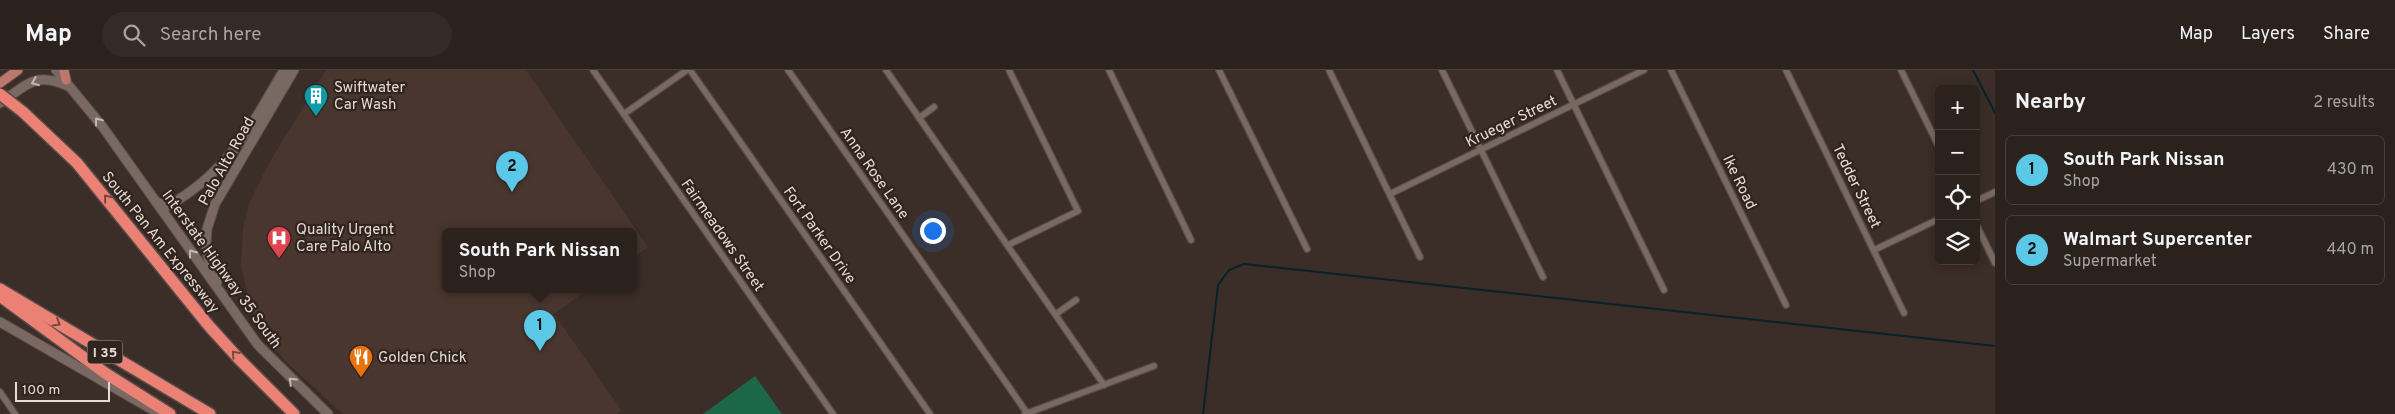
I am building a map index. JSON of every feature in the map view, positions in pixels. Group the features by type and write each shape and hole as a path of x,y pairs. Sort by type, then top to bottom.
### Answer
{"highway":[{"name":"South Pan Am Expressway","path":"0,94 76,163 238,359 294,414"},
{"name":"I 35","path":"0,289 210,414"},
{"path":"0,297 112,378 170,414"}],"main road":[{"path":"0,83 18,70"},
{"name":"Interstate Highway 35 South","path":"56,70 73,88 258,345 328,414"},
{"path":"64,70 66,80"},
{"name":"Palo Alto Road","path":"154,201 168,206 202,182 224,163 250,129 284,70"},
{"name":"Palo Alto Road","path":"224,298 208,257 207,229 215,204 294,70"},
{"path":"0,103 35,80 45,78 73,88"},
{"path":"0,322 160,414"}],"street":[{"name":"Fairmeadows Street","path":"593,70 833,414"},
{"path":"624,114 688,70"},
{"name":"Fort Parker Drive","path":"688,70 930,414"},
{"name":"Anna Rose Lane","path":"788,70 1026,414"},
{"path":"886,70 1104,385"},
{"path":"1008,246 1078,211 1009,70"},
{"path":"1109,70 1191,240"},
{"path":"1219,70 1306,250"},
{"path":"1329,70 1420,257"},
{"path":"1442,70 1543,277"},
{"path":"1557,70 1664,290"},
{"name":"Krueger Street","path":"1390,194 1644,70"},
{"name":"Ike Road","path":"1671,70 1786,305"},
{"name":"Tedder Street","path":"1786,70 1904,313"},
{"path":"1901,70 1935,139"},
{"path":"918,118 934,107"},
{"path":"1980,199 1995,192"},
{"path":"1874,250 1937,220"},
{"path":"1980,232 1995,262"},
{"path":"1056,314 1076,300"},
{"path":"1026,414 1154,366"},
{"path":"0,392 16,414"}],"shaded area":[{"path":"326,70 526,70 635,228 442,228 442,293 583,293 554,314 622,411 617,414 343,414 285,361 262,332 249,301 241,265 243,228 249,203 269,163"},
{"path":"637,231 648,247 637,255"}],"green space":[{"path":"755,376 782,414 703,414"}],"waterway":[{"path":"1973,70 1995,113"},
{"path":"1203,414 1218,285 1229,270 1244,264 1995,346"}],"place":[{"name":"Swiftwater Car Wash","path":"316,117"},
{"name":"Walmart Supercenter","path":"512,192"},
{"name":"Quality Urgent Care Palo Alto","path":"279,259"},
{"name":"South Park Nissan","path":"540,351"},
{"name":"Golden Chick","path":"361,378"}]}
